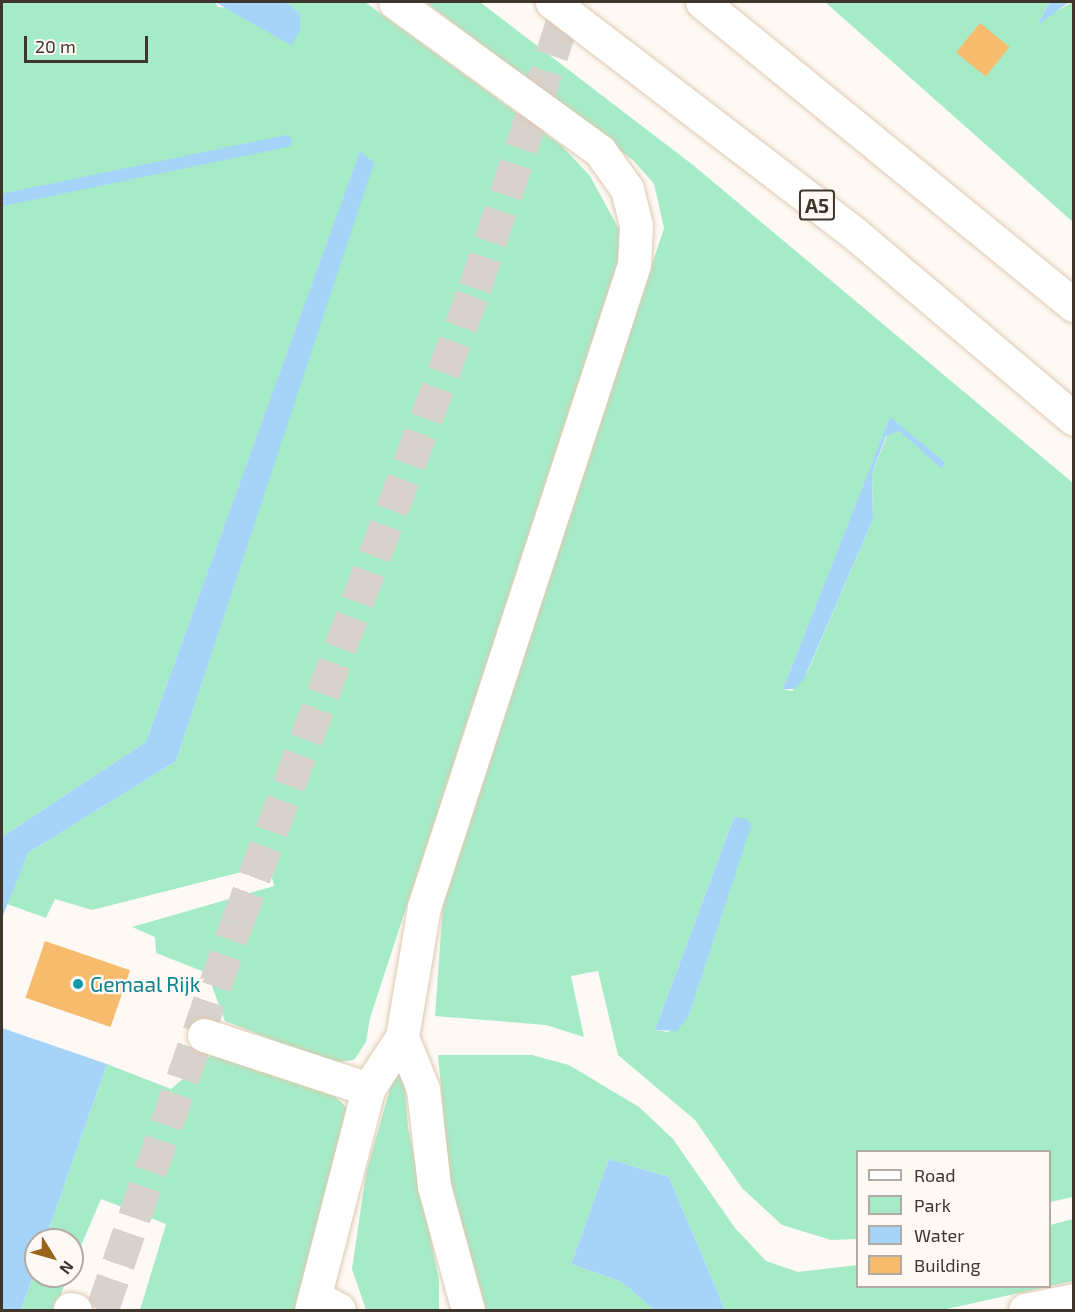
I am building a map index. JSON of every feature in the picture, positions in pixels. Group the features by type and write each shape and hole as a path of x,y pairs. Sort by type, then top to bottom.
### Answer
{"main road":[{"path":"322,1306 368,1089 402,1037 424,907 634,265 636,225 627,189 600,151 395,2"},
{"name":"A5","path":"552,2 854,233 1074,419"},
{"path":"702,2 1074,305"},
{"path":"204,1035 368,1089"},
{"path":"402,1037 423,1089 434,1186 468,1311"},
{"path":"1025,1311 1074,1300"}],"green space":[{"path":"2,2 215,2 218,7 300,13 286,2 365,2 562,146 590,176 621,233 618,261 370,1018 366,1042 354,1060 331,1063 225,1021 207,973 156,953 155,937 132,927 274,886 269,865 92,910 55,899 46,918 7,904 28,853 176,761 373,163 360,152 146,742 2,837"},
{"path":"426,2 480,2 693,165 1073,483 1073,1197 1051,1202 1051,1150 856,1150 856,1239 831,1240 782,1225 742,1188 695,1120 618,1055 598,971 571,976 584,1037 546,1025 435,1016 443,905 664,228 654,184 634,161","holes":["890,418 945,462 942,468 899,431 888,433 872,474 873,519 807,673 792,691 783,689","734,817 750,826 689,1015 668,1032 655,1030"]},
{"path":"825,2 1050,2 1040,20 1073,2 1073,222"},
{"path":"211,1055 336,1097 346,1107 349,1122 299,1310 140,1310 166,1224 101,1199 84,1239 84,1228 49,1228 107,1064 171,1089"},
{"path":"438,1055 532,1055 569,1065 639,1107 673,1139 735,1228 766,1261 798,1272 856,1265 856,1288 1042,1288 942,1310 725,1310 669,1177 609,1159 571,1264 622,1282 654,1310 486,1310 450,1181"},
{"path":"395,1071 404,1076 408,1127 439,1280 439,1310 366,1310 352,1269 366,1173"},
{"path":"1073,1219 1073,1281 1051,1286 1051,1225"},
{"path":"29,1288 63,1288 55,1310 21,1310"}],"water":[{"path":"215,2 286,2 300,13 300,31 291,45"},
{"path":"1050,2 1069,2 1039,24 1040,20"},
{"path":"360,151 374,163 176,761 28,853 2,918 2,837 146,742"},
{"path":"890,417 945,462 942,469 899,431 886,436 872,474 873,519 804,679 794,689 783,689"},
{"path":"734,817 747,819 751,826 689,1015 677,1031 655,1030"},
{"path":"2,1028 107,1064 49,1228 24,1228 24,1288 29,1288 21,1310 2,1310"},
{"path":"609,1159 669,1177 725,1310 654,1310 622,1282 571,1264"}],"building":[{"path":"980,23 1010,47 986,76 956,53"},
{"name":"Gemaal Rijk","path":"45,941 130,970 111,1027 25,998"}],"waterway":[{"path":"2,200 286,141"}],"tunnel":[{"path":"102,1310 237,923 475,288 569,2"}],"place":[{"name":"Gemaal Rijk","path":"78,984"}]}
